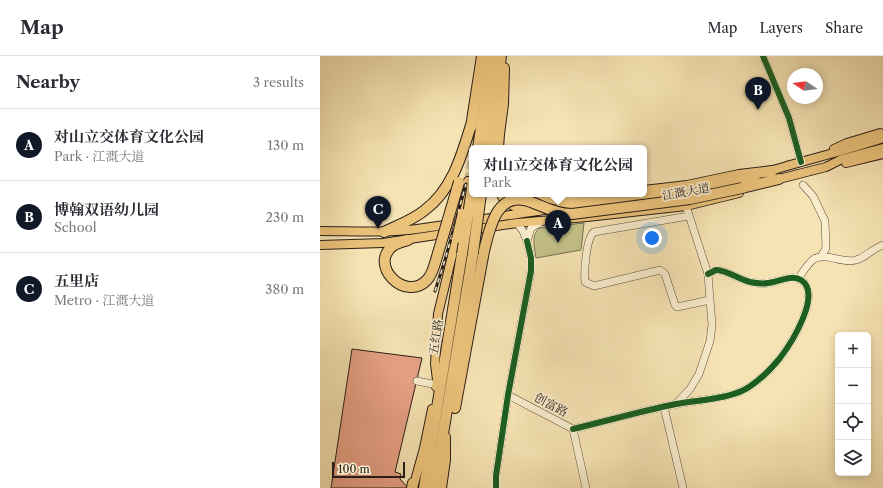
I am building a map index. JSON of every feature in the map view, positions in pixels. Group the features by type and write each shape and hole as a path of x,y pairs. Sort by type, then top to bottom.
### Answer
{"highway":[{"path":"408,240 394,245 390,249 386,256 386,270 389,277 395,282 404,286 420,285 428,280 466,184 465,157 482,56"},
{"path":"478,145 492,56"},
{"path":"488,145 502,56"},
{"path":"498,145 503,104 502,56"},
{"path":"384,232 410,220 425,210 436,200 447,186 455,172 472,122"},
{"path":"647,191 687,186 739,175 772,171"},
{"path":"446,460 484,251 495,214 505,204 516,199 530,201 560,214 572,214 690,199 779,179"},
{"name":"五红路","path":"432,487 436,419 462,254 466,184"},
{"path":"463,208 469,195"},
{"name":"五红路","path":"432,487 447,416 481,197"},
{"path":"542,197 565,200 592,197"},
{"path":"447,416 460,379"},
{"path":"424,448 436,419 437,383"}],"main road":[{"path":"817,157 847,143 883,133"},
{"name":"江溉大道","path":"320,231 384,232 415,229 537,211 690,192 741,181 883,138"},
{"name":"江溉大道","path":"320,245 383,243 517,223 686,206 742,193 779,179 826,167 842,159 883,148"},
{"path":"826,167 883,154"},
{"path":"413,486 424,448 437,383 435,364 438,314 463,208 466,184"},
{"path":"502,197 507,204 513,207 537,211"},
{"path":"432,487 446,460 447,416"}],"street":[{"path":"763,56 789,118 801,162"},
{"path":"803,185 813,196 825,221 826,248 821,257"},
{"path":"676,404 693,384 699,374 705,360 712,325 708,274 686,206"},
{"path":"689,216 594,232 588,242 585,282 594,286 660,270 665,274 677,307 710,300"},
{"path":"527,241 531,228 545,221"},
{"path":"496,488 496,476 508,395 531,271 531,258 527,241 523,231 517,223"},
{"path":"798,279 814,259 828,257 848,261 858,260 869,252 883,245"},
{"path":"573,429 676,404 739,392 763,376 779,359 797,331 808,303 808,293 806,285 803,281 788,278 767,283 756,283 724,271 717,270 708,274"},
{"path":"417,380 437,383"},
{"name":"创富路","path":"508,395 573,429 586,488"},
{"path":"664,407 684,488"}],"shaded area":[{"path":"584,223 581,250 536,258 534,238 535,234 540,228"}],"building":[{"path":"352,349 422,358 395,472 401,474 400,479 408,488 331,488"}],"tunnel":[{"path":"468,181 469,175"}],"railway":[{"path":"435,291 466,184"}],"cycle path":[{"path":"763,56 789,118 801,162"},
{"path":"496,488 496,476 508,395 531,271 531,258 527,241"},
{"path":"573,429 663,407 724,397 742,391 753,384 777,362 791,342 807,307 807,287 797,278 761,283 746,281 720,270 716,270 708,274"}],"place":[{"name":"博翰双语幼儿园","path":"758,110"},
{"name":"五里店","path":"378,229"},
{"name":"对山立交体育文化公园","path":"558,243"}]}
